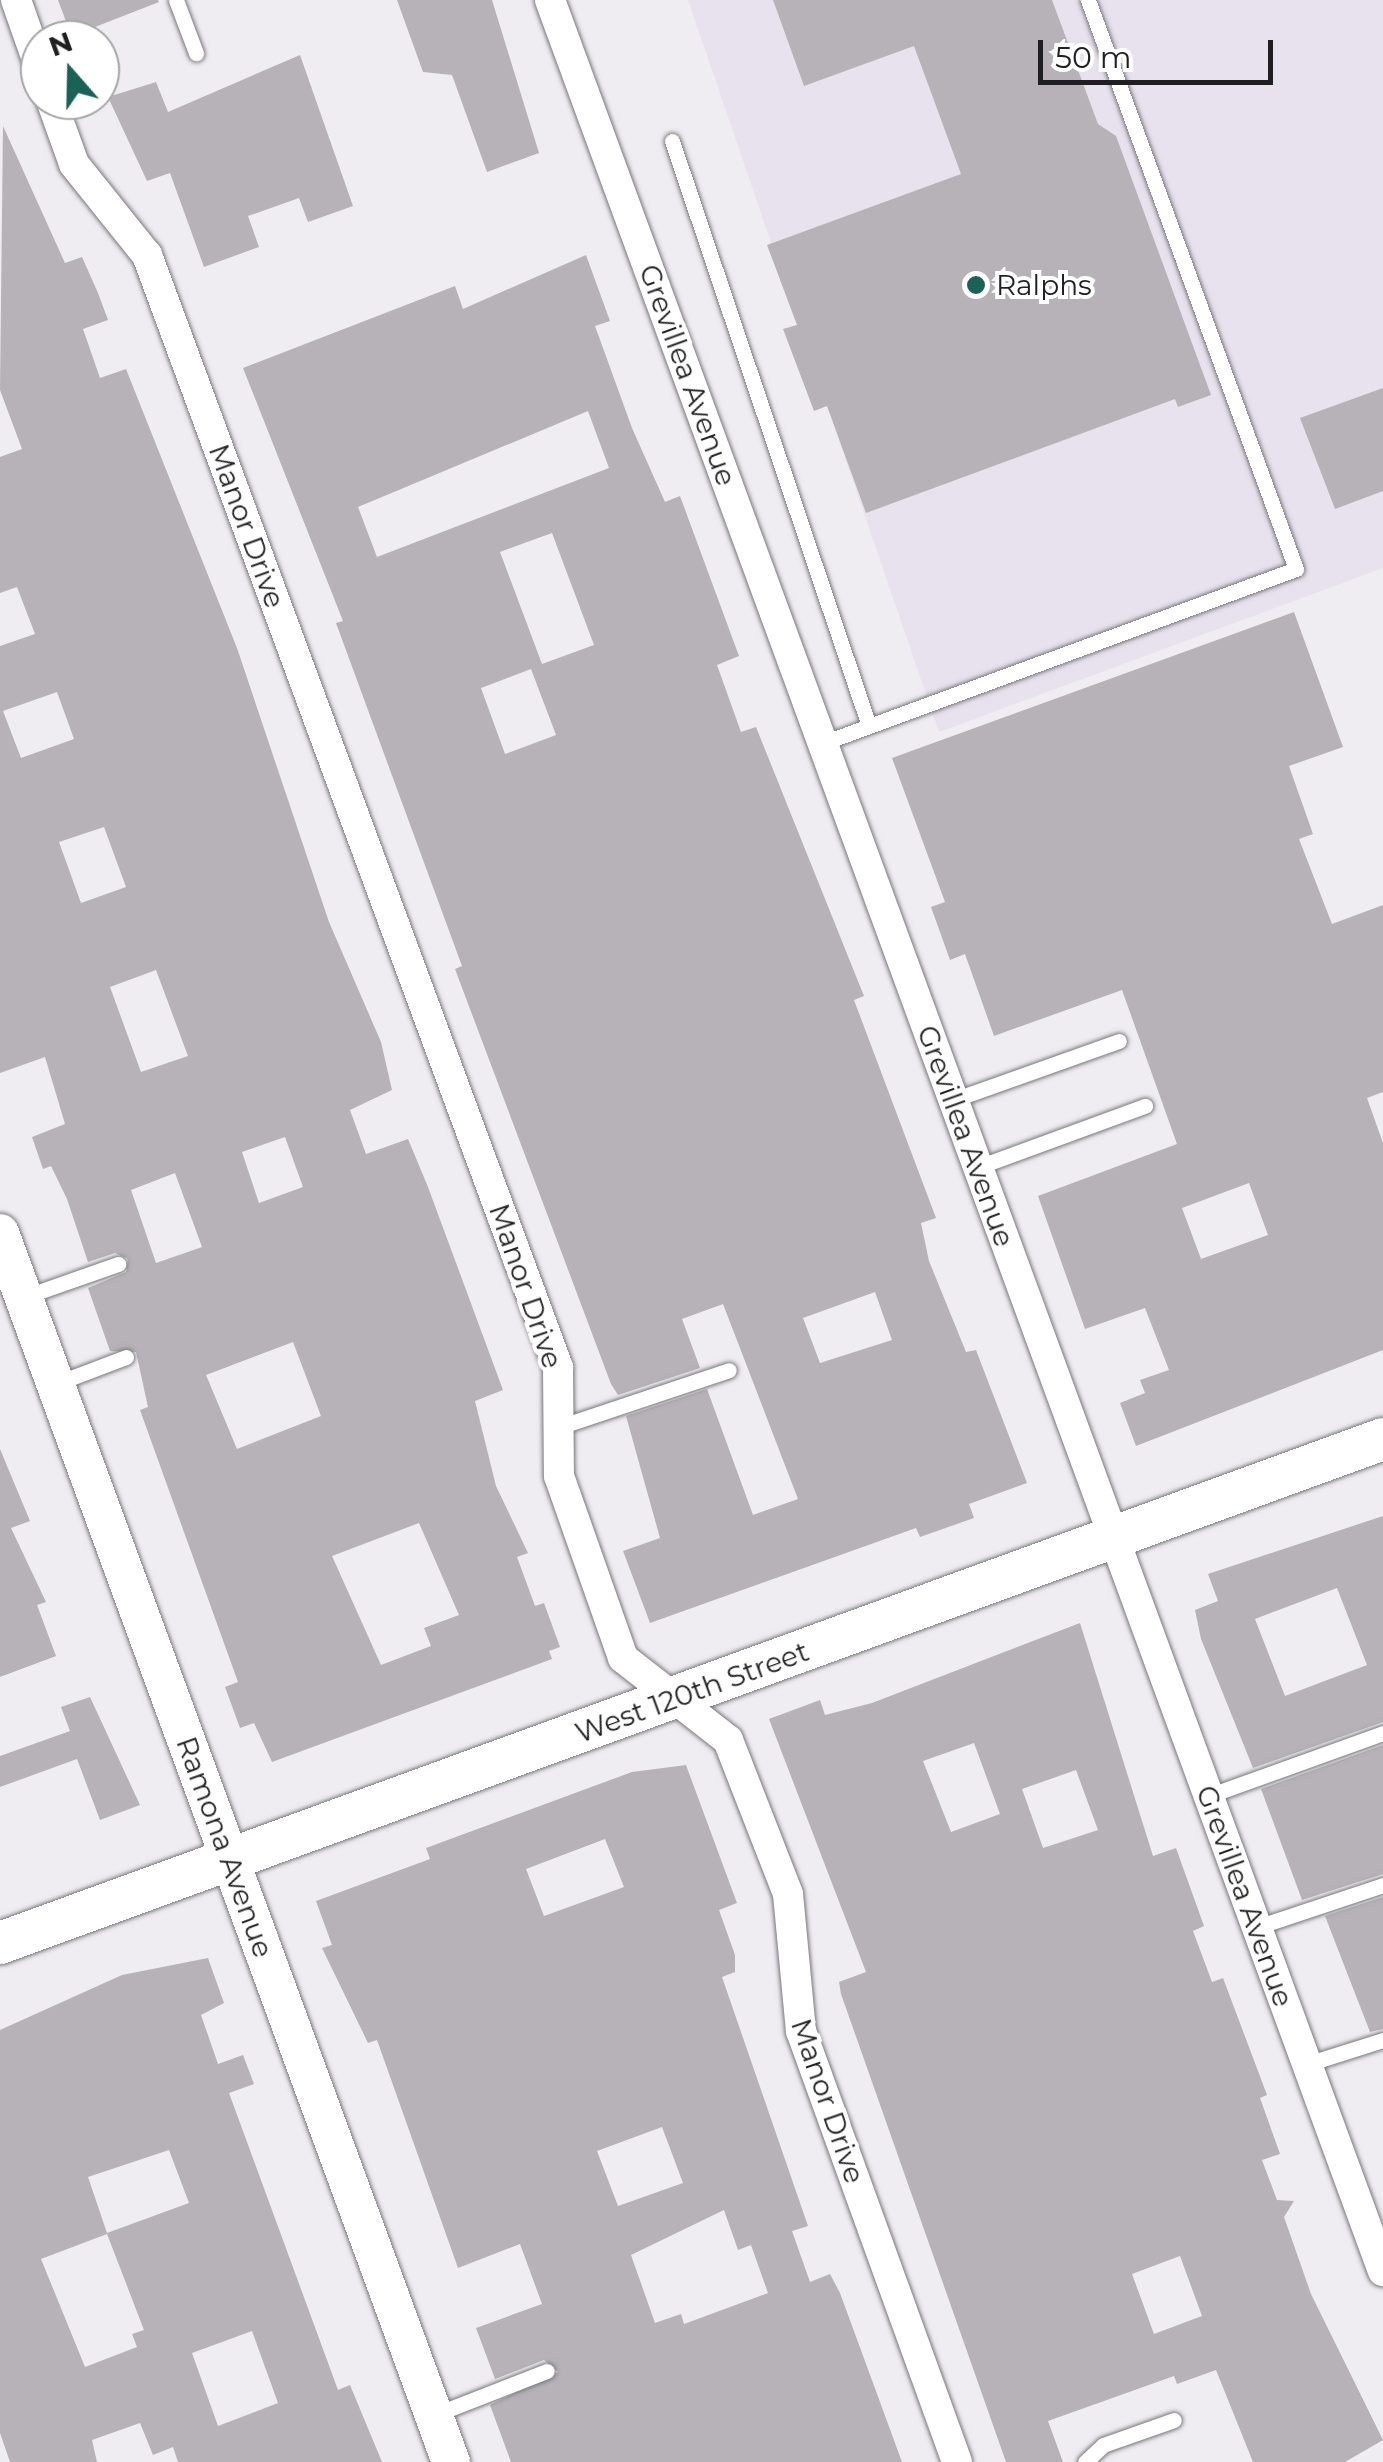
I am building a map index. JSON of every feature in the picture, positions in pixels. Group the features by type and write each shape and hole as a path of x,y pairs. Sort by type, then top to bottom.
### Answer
{"main road":[{"name":"West 120th Street","path":"0,1943 1383,1439"}],"street":[{"name":"Grevillea Avenue","path":"550,0 1383,2271"},
{"name":"Manor Drive","path":"58,120 74,164 146,255 558,1367 559,1476 623,1658 728,1740 788,1894 801,2031 956,2462"},
{"name":"Ramona Avenue","path":"0,1232 451,2462"}],"lane":[{"path":"176,0 196,53"},
{"path":"822,743 1296,568 1088,0"},
{"path":"672,142 868,723"},
{"path":"954,1100 1119,1041"},
{"path":"978,1167 1145,1106"},
{"path":"24,1297 118,1264"},
{"path":"55,1384 126,1357"},
{"path":"559,1428 729,1370"},
{"path":"1208,1796 1383,1732"},
{"path":"1257,1927 1383,1885"},
{"path":"1307,2064 1383,2040"},
{"path":"434,2415 547,2371"},
{"path":"1085,2462 1103,2444 1174,2420"}],"shaded area":[{"path":"688,0 1383,0 1383,568 939,732"}],"building":[{"path":"58,0 159,2 113,20 66,20"},
{"path":"397,0 492,0 539,153 487,172 452,75 423,72"},
{"name":"Ralphs","path":"773,0 1052,0 1098,124 1116,136 1211,395 1178,407 1175,399 866,513 827,406 814,411 783,329 797,325 767,245 961,174 914,46 804,86"},
{"path":"300,55 353,206 308,222 299,198 248,216 259,247 204,267 170,173 147,181 119,120 120,93 156,82 168,112"},
{"path":"3,126 65,263 82,257 108,320 83,329 100,378 126,369 237,648 329,922 381,1042 392,1090 350,1110 366,1154 408,1139 428,1187 503,1390 475,1401 496,1486 528,1553 517,1557 535,1606 544,1603 560,1647 549,1651 552,1659 272,1762 254,1723 240,1728 225,1687 238,1682 140,1410 148,1407 136,1352 110,1351 88,1288 126,1272 128,1259 115,1253 88,1262 67,1199 51,1166 43,1169 32,1137 65,1124 45,1057 0,1073 0,646 35,634 17,587 0,593 0,457 22,449 0,390","holes":["57,692 74,739 21,758 3,711","104,827 126,887 81,903 59,842","156,970 188,1056 141,1072 110,987","285,1137 303,1187 259,1203 242,1152","175,1173 202,1247 156,1263 131,1190","293,1342 321,1416 237,1449 206,1375","419,1523 459,1615 424,1628 431,1646 381,1665 332,1556"]},
{"path":"586,255 610,321 595,326 632,428 665,502 680,496 739,656 717,665 741,732 756,727 864,996 854,1000 936,1218 921,1223 929,1261 966,1352 976,1350 1027,1483 969,1504 974,1518 920,1537 916,1528 650,1623 623,1551 660,1538 626,1416 707,1389 753,1515 798,1499 723,1304 682,1319 700,1368 618,1395 611,1384 455,969 462,966 336,623 343,621 243,368 455,286 463,309","holes":["588,411 609,468 377,557 358,507","552,533 594,645 542,664 500,552","531,669 556,735 505,754 481,688","875,1292 892,1340 820,1363 803,1318"]},
{"path":"1383,388 1383,491 1335,509 1300,418"},
{"path":"1294,612 1343,747 1289,766 1313,834 1299,839 1332,924 1383,905 1383,1092 1367,1098 1383,1143 1383,1350 1136,1446 1120,1403 1145,1393 1140,1380 1169,1370 1145,1308 1085,1329 1038,1196 1177,1144 1122,990 994,1036 965,954 950,960 931,907 945,902 892,758","holes":["1249,1183 1268,1235 1201,1259 1182,1208"]},
{"path":"0,1449 30,1521 11,1528 46,1602 37,1605 56,1656 0,1677"},
{"path":"1383,1516 1383,1722 1253,1768 1201,1639 1195,1610 1218,1601 1208,1574","holes":["1337,1588 1367,1665 1285,1696 1255,1619"]},
{"path":"1080,1623 1153,1856 1176,1848 1204,1926 1193,1931 1212,1982 1223,1978 1267,2095 1260,2098 1280,2154 1262,2160 1277,2200 1294,2201 1284,2217 1311,2294 1383,2440 1345,2462 1253,2462 1216,2370 1177,2384 1174,2376 1048,2421 1063,2462 1006,2462 841,1994 839,1982 866,1972 769,1719 820,1700 825,1715 872,1703","holes":["974,1743 1000,1814 951,1832 923,1761","1076,1770 1098,1830 1043,1848 1022,1789","1180,2256 1202,2316 1154,2334 1132,2274"]},
{"path":"90,1697 140,1805 100,1820 77,1759 0,1787 0,1756 70,1731 61,1707"},
{"path":"1383,1745 1383,1874 1302,1900 1261,1789"},
{"path":"686,1765 737,1903 719,1910 735,1955 735,1972 722,1977 808,2226 792,2231 810,2282 830,2274 840,2293 902,2462 511,2462 490,2405 558,2372 544,2360 495,2379 476,2328 542,2304 520,2244 458,2268 377,2040 368,2043 322,1948 332,1945 316,1901 430,1859 426,1848 632,1772","holes":["605,1839 624,1887 544,1916 526,1869","662,2127 683,2183 618,2206 597,2151","724,2210 738,2250 751,2245 768,2293 684,2324 681,2314 655,2323 631,2255"]},
{"path":"1383,1897 1383,2029 1370,2032 1325,1916"},
{"path":"208,1958 224,2003 201,2015 218,2064 243,2055 254,2084 229,2093 338,2390 350,2385 382,2462 178,2462 173,2447 153,2455 140,2423 92,2440 97,2462 10,2462 0,2433 0,2030 122,1975","holes":["169,2150 189,2203 107,2233 88,2177","107,2234 144,2330 132,2334 137,2347 85,2367 41,2259","252,2331 278,2403 218,2426 192,2353"]}],"place":[{"name":"Ralphs","path":"976,285"}]}
